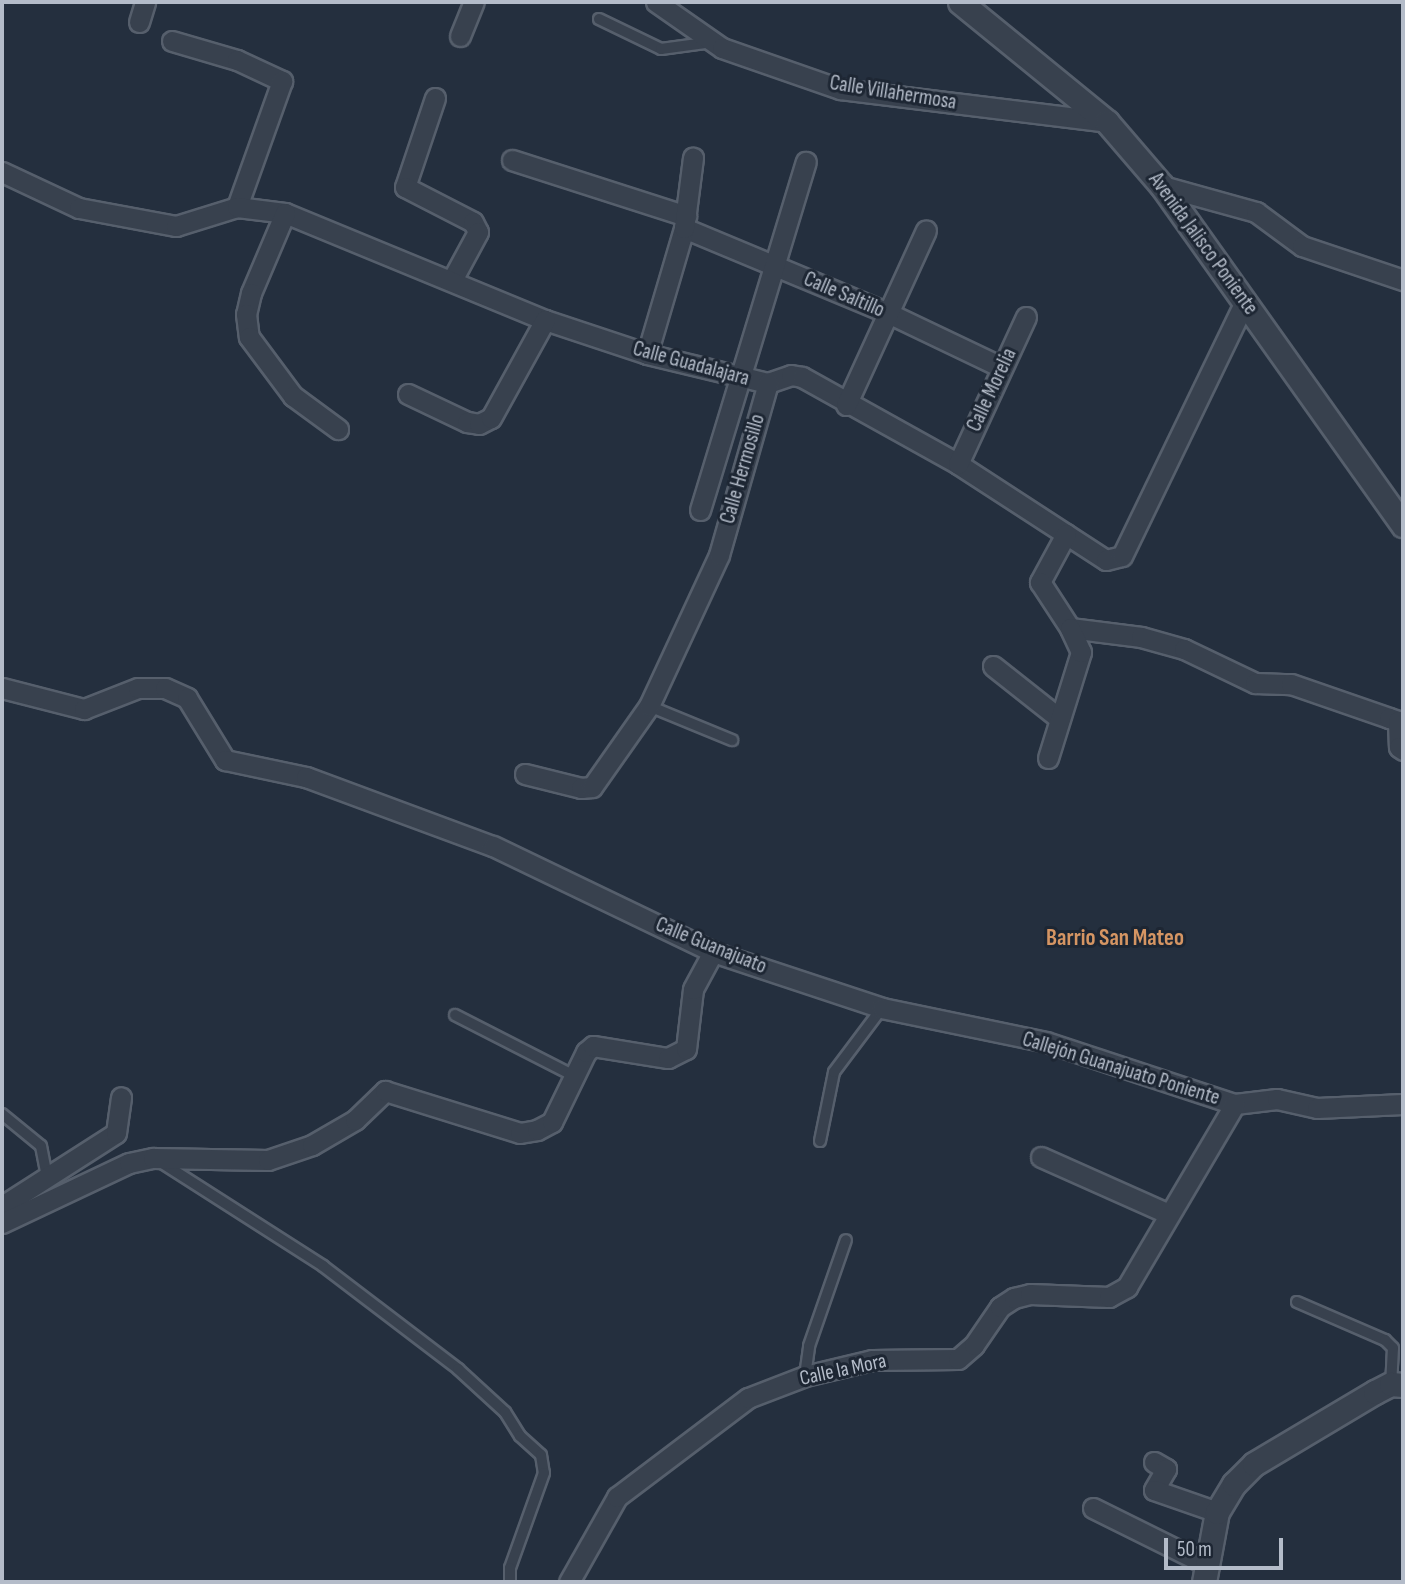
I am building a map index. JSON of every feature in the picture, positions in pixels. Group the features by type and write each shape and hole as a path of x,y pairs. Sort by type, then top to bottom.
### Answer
{"street":[{"path":"139,22 145,2"},
{"path":"460,36 474,2"},
{"name":"Calle Villahermosa","path":"656,2 713,42 840,89 1107,122"},
{"name":"Avenida Jalisco Poniente","path":"960,2 1107,122 1162,186 1403,525"},
{"path":"172,41 237,61 282,81 237,207"},
{"path":"435,98 405,187 473,222 478,232 452,280"},
{"path":"647,354 685,222 693,158"},
{"name":"Calle Saltillo","path":"512,160 685,222 773,265 888,313 1001,367"},
{"path":"700,510 806,162"},
{"name":"Calle Guadalajara","path":"2,172 79,208 176,226 237,207 285,213 545,320 647,354 740,379 768,383 791,375 803,377 846,405 958,464 1106,560 1122,556 1245,301"},
{"path":"1162,186 1256,212 1302,246 1403,280"},
{"path":"285,213 251,293 246,314 249,337 293,396 338,429"},
{"path":"846,405 926,230"},
{"name":"Calle Morelia","path":"958,464 1026,317"},
{"path":"408,394 467,422 479,424 491,418 545,320"},
{"name":"Calle Hermosillo","path":"525,774 581,788 592,787 649,706 719,555 768,383"},
{"path":"1048,758 1081,652 1070,628 1040,582 1066,534"},
{"path":"1070,628 1141,637 1184,649 1255,682 1291,684 1389,718 1398,722 1399,747 1403,750"},
{"path":"993,666 1060,719"},
{"name":"Calle Guanajuato","path":"2,688 84,709 138,688 165,688 187,698 225,760 306,777 494,846 713,952 882,1008"},
{"path":"2,1223 116,1168 153,1158 268,1160 312,1145 355,1119 389,1091 520,1133 537,1130 552,1122 586,1052 602,1044 668,1058 686,1049 693,989 713,952"},
{"name":"Callejón Guanajuato Poniente","path":"882,1008 1046,1042 1235,1104 1277,1100 1317,1108 1403,1104"},
{"path":"2,1206 116,1133 121,1097"},
{"name":"Calle la Mora","path":"569,1582 602,1519 634,1480 748,1398 805,1376 887,1358 958,1359 974,1345 1000,1307 1030,1294 1109,1297 1138,1273 1169,1214 1235,1104"},
{"path":"1041,1157 1169,1214"},
{"path":"1093,1508 1205,1573 1217,1512 1254,1464 1397,1384"},
{"path":"1154,1462 1166,1469 1154,1490 1217,1512"}],"lane":[{"path":"599,19 661,49 713,42"},
{"path":"649,706 732,740"},
{"path":"820,1141 834,1072 882,1008"},
{"path":"455,1015 574,1076"},
{"path":"2,1114 41,1146 47,1178"},
{"path":"153,1158 323,1266 396,1321 505,1412 520,1436 541,1455 544,1472 510,1568 510,1582"},
{"path":"805,1376 810,1346 846,1240"},
{"path":"1297,1302 1385,1340 1393,1348 1397,1384"}],"district":[{"name":"Barrio San Mateo","path":"1115,938"}]}
